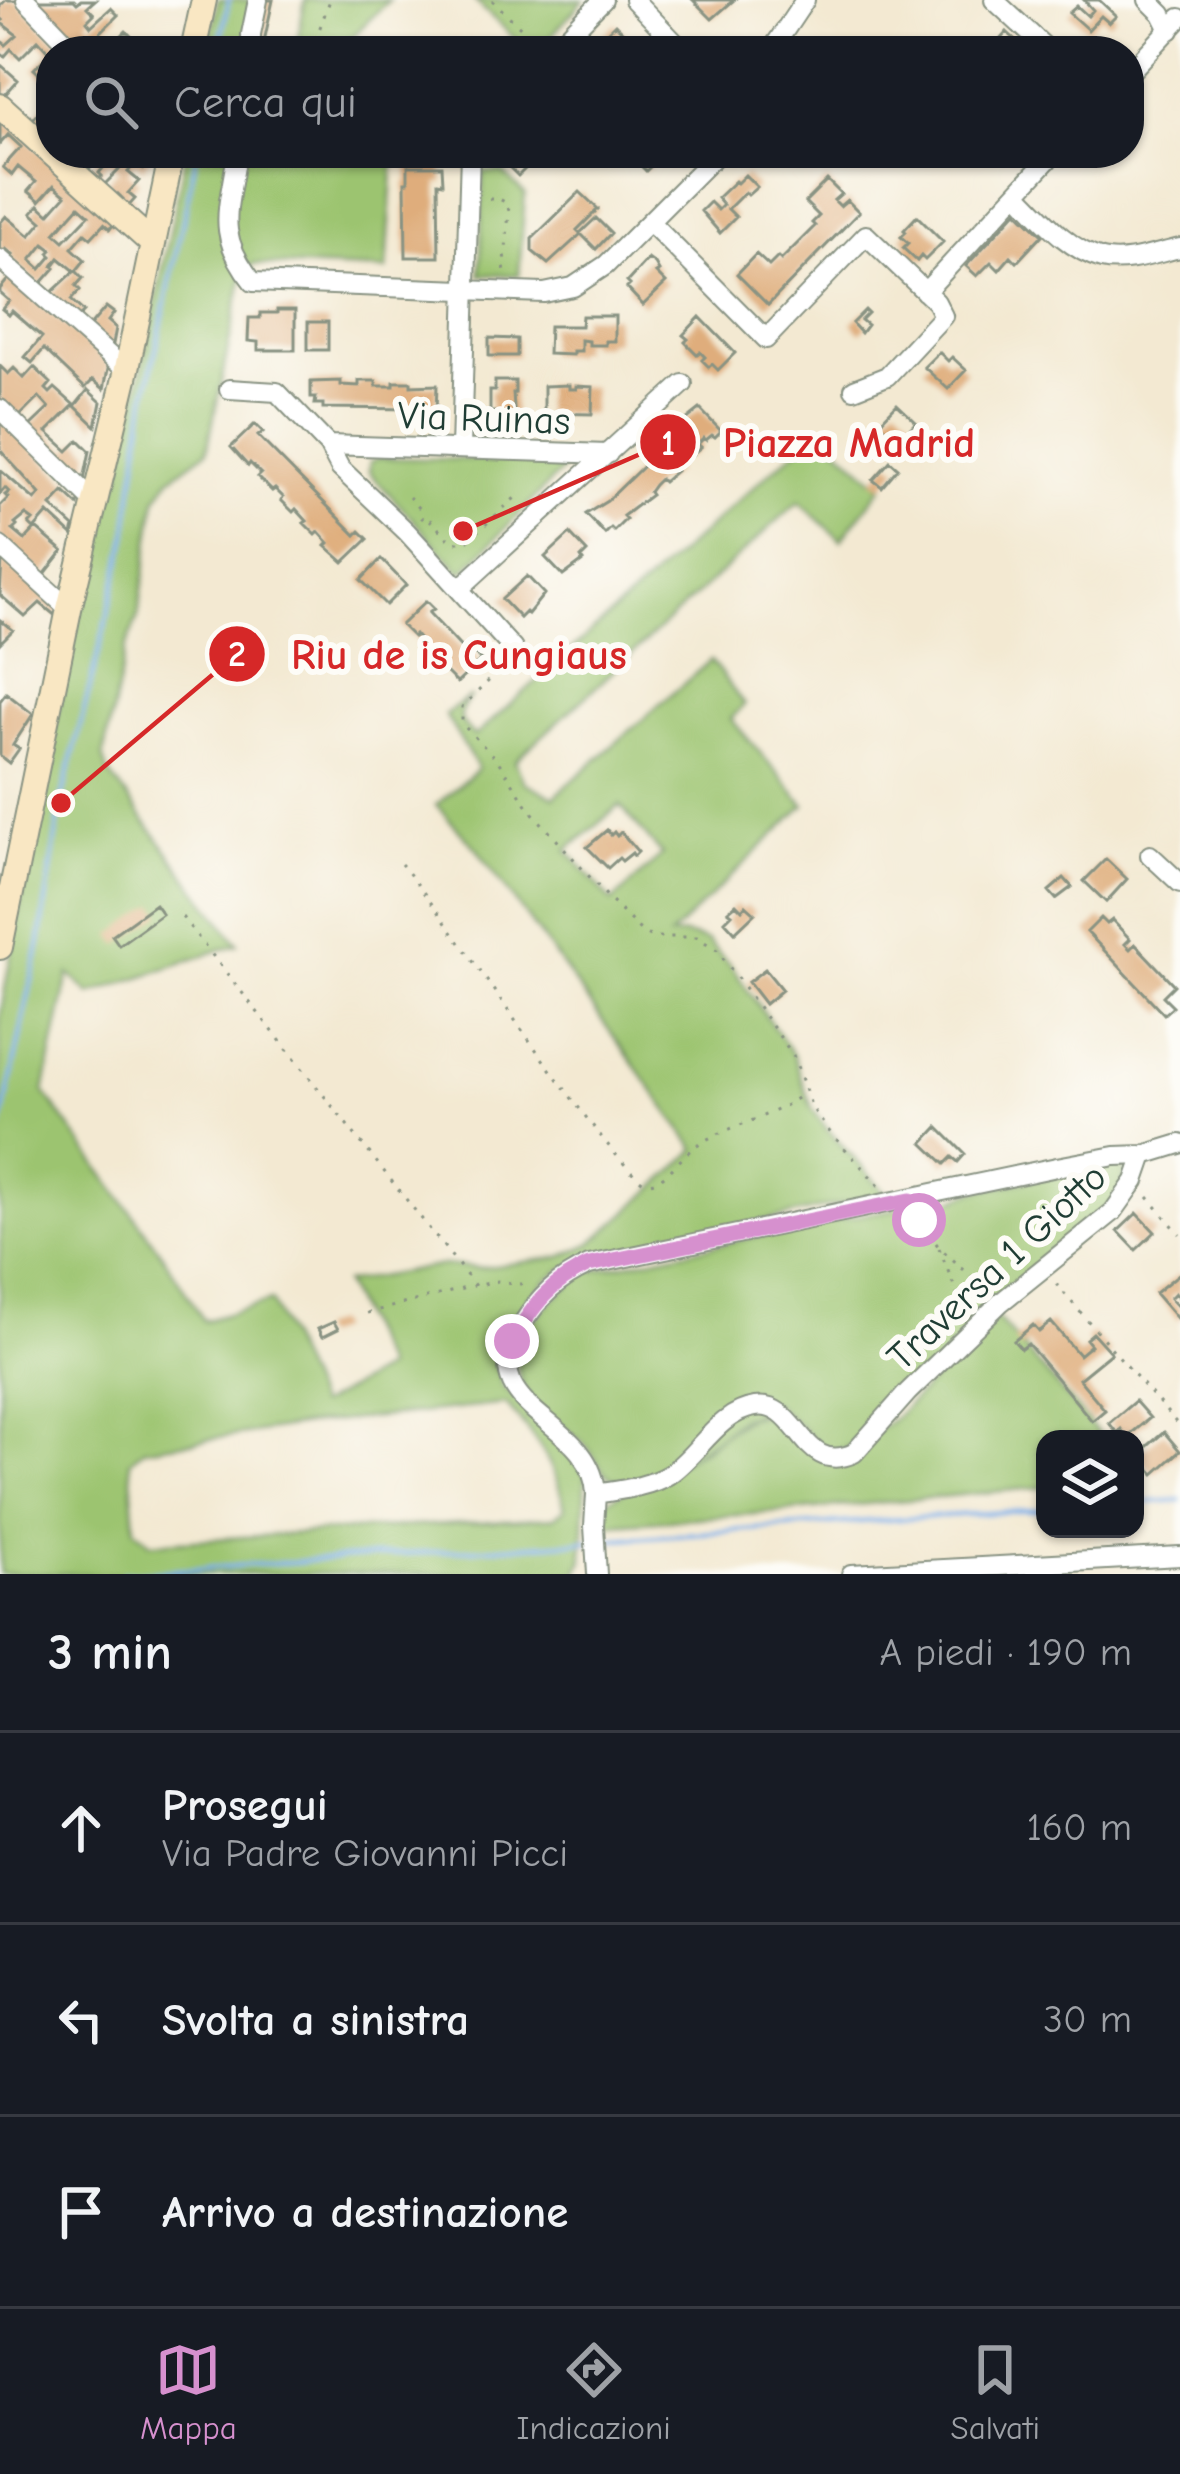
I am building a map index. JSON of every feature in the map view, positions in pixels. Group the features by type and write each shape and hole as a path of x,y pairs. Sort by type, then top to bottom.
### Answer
{"street":[{"path":"26,0 61,36"},
{"path":"196,36 204,0"},
{"path":"251,36 258,0"},
{"path":"563,36 603,0"},
{"path":"634,0 669,36"},
{"path":"781,36 805,0"},
{"path":"994,0 1033,36"},
{"path":"1144,57 1175,24 1148,0"},
{"path":"0,106 36,139"},
{"path":"68,168 153,244"},
{"path":"0,947 69,609 127,370 169,168"},
{"path":"235,168 226,227 230,247 253,282 544,293 573,287 606,266 703,168"},
{"path":"461,448 470,168"},
{"path":"926,292 1040,168"},
{"path":"1017,193 1056,232 1104,260 1180,248"},
{"path":"650,222 766,339 866,235 926,292 944,316 887,376 854,388"},
{"path":"0,259 127,370"},
{"path":"459,589 683,384"},
{"path":"229,389 278,392 328,446 340,468 407,532 513,650"},
{"path":"0,409 96,504"},
{"name":"Via Ruinas","path":"328,446 608,454"},
{"name":"Via Ruinas","path":"348,476 359,446"},
{"path":"562,452 575,484"},
{"path":"0,547 69,609"},
{"path":"1150,855 1180,883"},
{"path":"597,1568 596,1478 590,1464 512,1386 506,1368 512,1341 548,1289 566,1275 589,1265 1180,1144"},
{"name":"Traversa 1 Giotto","path":"596,1494 668,1475 726,1422 757,1406 781,1412 823,1456 842,1458 854,1453 908,1392 1000,1303 1113,1211 1135,1181 1144,1155"},
{"path":"851,1574 1131,1566 1180,1556"}],"path":[{"path":"319,36 330,0"},
{"path":"492,0 532,36"},
{"path":"469,198 507,203 503,292"},
{"path":"409,497 452,542 466,542 515,498"},
{"path":"407,532 425,515"},
{"path":"513,650 501,670 462,706 462,724 498,761 532,812 643,933 652,937 686,934 717,950 793,1055 812,1108 827,1129 902,1201 938,1246 1000,1303"},
{"path":"400,864 626,1169 642,1182 664,1175 698,1144 776,1112 805,1092"},
{"path":"182,917 475,1286"},
{"path":"1135,1181 1180,1234"},
{"path":"938,1246 965,1315 963,1339"},
{"path":"1042,1270 1180,1427"},
{"path":"367,1313 498,1281 548,1289"}],"green space":[{"path":"218,0 252,0 248,36 211,36"},
{"path":"305,0 389,0 353,36 299,36"},
{"path":"474,0 584,0 551,36 512,36"},
{"path":"183,168 393,168 387,270 253,264 243,275 207,451 170,478 156,499 138,616 126,648 103,757 108,772 238,944 90,994 69,974 44,1092 162,1254 204,1321 271,1301 318,1406 385,1369 344,1283 443,1265 480,1268 561,1257 591,1244 696,1149 477,849 436,805 478,769 445,715 471,696 461,718 475,736 813,437 833,442 882,487 841,540 799,501 515,761 524,782 554,797 711,660 744,705 731,719 805,805 670,936 707,941 731,966 793,1055 812,1108 887,1194 585,1260 544,1282 516,1316 495,1362 502,1386 562,1442 586,1475 583,1560 576,1574 0,1574 0,1017 33,829 97,526 120,476","holes":["620,805 662,855 612,902 567,850","506,1404 535,1440 556,1479 565,1509 554,1517 151,1543 135,1529 130,1461 143,1449 319,1423"]},
{"path":"483,172 503,173 525,194 519,275 480,275"},
{"path":"379,458 554,461 562,470 462,573 369,472 370,462"},
{"path":"1117,1162 1125,1176 1119,1197 850,1446 837,1451 826,1450 772,1402 659,1471 618,1479 606,1473 580,1440 542,1411 523,1385 519,1348 527,1331 553,1299 586,1272"},
{"path":"997,1318 1095,1430 1036,1430 1036,1488 601,1525 605,1501 705,1448 742,1417 770,1414 830,1462 892,1420"}],"building":[{"path":"16,0 51,36 36,36 20,58 11,49 5,56 0,40 6,45 17,35 0,22 0,6"},
{"path":"37,0 95,0 87,7 94,14 87,21 91,26 111,8 118,15 97,36 72,36"},
{"path":"263,0 273,0 265,36 256,36"},
{"path":"693,0 734,0 712,19"},
{"path":"1084,0 1099,0 1116,16 1109,23 1101,16 1088,30 1069,13 1077,6 1088,16 1093,10"},
{"path":"615,24 627,36 603,36"},
{"path":"0,64 18,80 3,97 0,94"},
{"path":"0,115 36,147 36,168 59,168 117,220 110,229 104,224 91,238 85,233 72,248 85,260 76,271 83,278 76,286 80,290 71,300 84,312 78,318 50,294 75,271 59,258 40,285 10,258 13,255 0,249 0,223 6,216 30,236 42,222 32,213 39,205 49,214 66,195 54,185 40,201 28,191 36,182 18,167 12,175 3,167 21,147 8,135 0,144","holes":["79,206 89,215 64,241 55,233","44,244 52,250 41,269 31,260"]},
{"path":"90,168 103,168 97,181 86,172"},
{"path":"131,168 128,172 139,181 128,193 135,199 127,208 118,194 115,198 103,186 119,170"},
{"path":"408,168 442,168 443,183 438,182 439,257 406,257"},
{"path":"745,175 757,187 728,209 736,217 720,233 701,211 710,202 718,210 723,205 717,198"},
{"path":"827,180 841,194 834,200 840,206 847,200 859,212 768,305 737,274 756,254 769,266 778,257 781,260 815,226 812,223 819,216 805,202"},
{"path":"580,192 598,209 577,230 580,233 596,218 611,233 596,249 581,234 548,264 532,251 532,239"},
{"path":"1017,211 1042,235 1017,262 1011,256 999,270 991,262 977,276 966,266"},
{"path":"917,216 943,242 925,260 921,256 917,261 903,248 908,243 901,237"},
{"path":"648,259 666,283 643,305 627,282"},
{"path":"10,277 109,364 104,389 93,380 85,388 44,349 32,363 25,357 42,337 12,311 9,315 2,309 9,301 0,289"},
{"path":"106,307 114,313 108,321 116,328 112,349 88,328"},
{"path":"295,310 295,350 258,350 258,342 248,341 249,318"},
{"path":"865,310 868,313 861,320 867,325 861,333 852,323"},
{"path":"582,316 615,316 615,341 589,345 581,340 581,351 573,355 548,354 549,326 581,326"},
{"path":"700,317 735,353 718,370 685,342 688,339 683,335"},
{"path":"308,322 328,322 328,350 308,350"},
{"path":"489,338 517,339 517,356 489,356"},
{"path":"939,352 966,370 948,389 924,367"},
{"path":"0,366 8,374 14,368 24,378 34,367 51,383 46,389 50,393 55,388 74,405 47,432 68,451 79,440 90,451 84,480 28,428 49,408 39,397 18,418 0,400"},
{"path":"341,381 341,385 359,386 359,381 376,381 376,386 394,386 394,382 437,385 436,411 315,404 311,382"},
{"path":"495,381 515,381 515,423 494,422 490,391 495,391"},
{"path":"569,385 569,389 593,387 592,414 544,413 544,386"},
{"path":"88,390 101,402 96,426 75,406"},
{"path":"897,404 916,422 898,441 879,423"},
{"path":"700,409 721,431 704,438 698,444 701,447 688,458 685,455 672,467 676,471 663,482 660,479 651,495 605,534 586,514 607,501"},
{"path":"4,420 81,496 78,505 64,492 51,506 74,527 72,535 48,513 34,529 26,515 15,524 13,530 25,540 36,528 63,551 44,575 0,538 0,506 9,492 5,488 0,494 0,470 35,500 40,494 0,450"},
{"path":"255,424 263,432 258,436 356,535 360,531 368,539 344,562 231,447"},
{"path":"890,461 898,468 882,487 873,480"},
{"path":"570,534 587,552 563,576 545,557"},
{"path":"381,559 406,585 386,605 361,580"},
{"path":"2,560 59,608 57,617 40,603 25,617 0,595"},
{"path":"527,576 544,594 520,618 502,599"},
{"path":"426,601 434,609 429,613 469,656 473,652 481,660 457,683 401,625"},
{"path":"0,620 13,630 0,643"},
{"path":"6,693 33,714 13,745 19,749 9,763 0,756 0,701"},
{"path":"607,830 617,836 621,832 638,852 622,861 619,858 608,868 587,847"},
{"path":"1106,859 1127,879 1106,902 1084,881"},
{"path":"1064,878 1072,887 1056,899 1049,891"},
{"path":"155,904 162,914 119,945 112,935"},
{"path":"736,904 755,913 735,932 725,921"},
{"path":"1101,918 1107,924 1112,920 1130,939 1125,944 1130,949 1135,944 1174,985 1163,996 1173,1006 1164,1014 1087,932"},
{"path":"765,969 782,990 765,1004 748,982"},
{"path":"938,1127 965,1154 958,1162 952,1157 945,1164 923,1143"},
{"path":"1137,1213 1155,1232 1136,1250 1118,1231"},
{"path":"1180,1273 1180,1299 1175,1293 1170,1298 1180,1309 1180,1322 1155,1293"},
{"path":"334,1322 338,1329 322,1337 318,1329"},
{"path":"1051,1322 1079,1355 1091,1345 1086,1339 1093,1333 1111,1353 1079,1379 1105,1410 1092,1421 1028,1344 1021,1349 1014,1341 1033,1325 1039,1332"},
{"path":"1135,1401 1150,1418 1135,1430 1115,1430 1109,1423"},
{"path":"1164,1432 1180,1451 1154,1474 1144,1463 1144,1449"}],"waterway":[{"path":"221,36 229,0"},
{"path":"0,1132 40,941 61,803 126,542 146,397 194,168"},
{"path":"1144,1502 1180,1500"},
{"path":"602,1540 1036,1510"},
{"path":"123,1574 590,1541"}],"place":[{"name":"Piazza Madrid","path":"463,531"},
{"name":"Riu de is Cungiaus","path":"61,803"}],"route":[{"path":"512,1341 548,1289 589,1265 910,1200 919,1220"}]}
